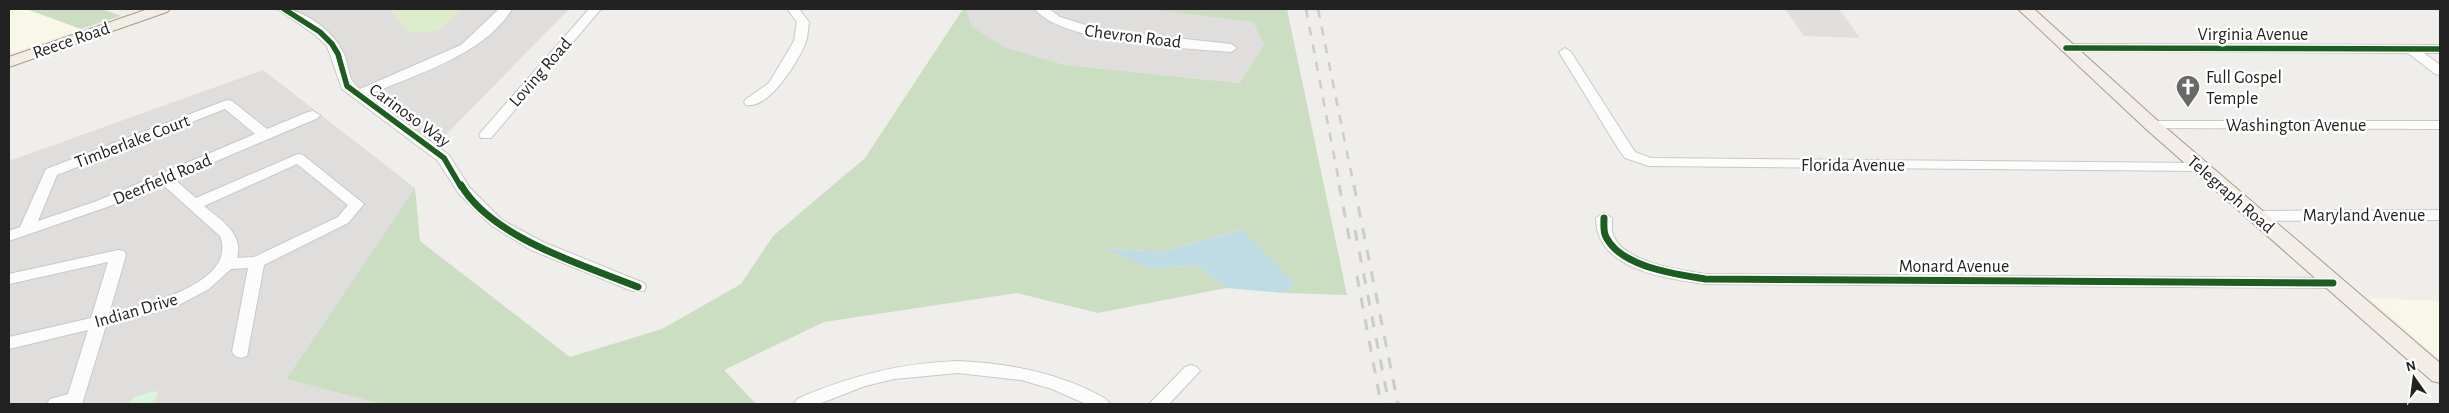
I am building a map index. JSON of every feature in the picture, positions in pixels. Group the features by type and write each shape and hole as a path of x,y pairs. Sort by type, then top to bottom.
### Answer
{"main road":[{"name":"Reece Road","path":"9,62 162,9"},
{"name":"Telegraph Road","path":"2025,9 2152,125 2440,375"}],"street":[{"name":"Carinoso Way","path":"286,9 329,40 340,58 342,78 347,86 444,158 451,166 464,191 497,223 537,246 638,287"},
{"path":"358,96 465,48 476,40 506,9"},
{"name":"Loving Road","path":"486,135 595,9"},
{"path":"751,102 774,85 800,41 803,22 792,9"},
{"name":"Chevron Road","path":"1041,9 1063,24 1091,32 1231,48"},
{"name":"Virginia Avenue","path":"2066,48 2440,50"},
{"path":"2411,49 2440,71"},
{"name":"Florida Avenue","path":"1564,52 1630,155 1649,162 2201,167"},
{"name":"Timberlake Court","path":"26,231 51,172 227,104 265,135"},
{"name":"Deerfield Road","path":"9,236 102,204 313,115"},
{"name":"Washington Avenue","path":"2152,125 2440,125"},
{"path":"194,205 298,158 357,204 342,220 257,262 226,264"},
{"path":"164,178 232,240 231,255 226,264"},
{"name":"Maryland Avenue","path":"2257,216 2440,215"},
{"name":"Monard Avenue","path":"1604,218 1606,236 1611,244 1622,253 1638,262 1660,270 1705,279 2334,283"},
{"path":"9,279 118,255 76,399 56,404"},
{"path":"241,352 257,262"},
{"name":"Indian Drive","path":"9,343 169,303 204,285 226,264"},
{"path":"803,404 856,383 883,376 938,367 966,367 1028,375 1069,388 1101,404"},
{"path":"1158,404 1191,371"}],"shaded area":[{"path":"9,9 102,9 121,16 9,54"},
{"path":"290,9 569,9 432,149 365,101 321,35"},
{"path":"966,9 1146,9 1253,22 1264,45 1241,83 1065,65 1005,47 972,27"},
{"path":"1785,9 1839,9 1860,38 1804,36"},
{"path":"263,70 415,188 286,379 381,404 9,404 9,161"},
{"path":"2369,298 2440,301 2440,360"}],"green space":[{"path":"26,9 102,9 121,16 81,29"},
{"path":"389,9 461,9 438,31 409,33"},
{"path":"963,9 966,9 972,27 1005,47 1065,65 1240,83 1264,45 1253,22 1146,9 1287,9 1347,295 1283,293 1295,283 1241,230 1160,252 1106,248 1150,269 1198,265 1226,288 1098,313 1017,293 824,322 724,370 756,404 381,404 286,379 415,188 420,241 570,357 662,329 741,284 773,236 865,158"},
{"path":"155,391 158,392 151,403 129,404 134,397"}],"water":[{"path":"1242,230 1295,283 1283,293 1226,288 1198,265 1150,269 1105,248 1160,252"}],"railway":[{"path":"1306,9 1340,187"},
{"path":"1318,9 1354,187"},
{"path":"1339,185 1350,242"},
{"path":"1354,185 1398,404"},
{"path":"1355,230 1389,404"},
{"path":"1357,276 1381,404"}],"cycle path":[{"path":"284,9 313,27 332,44 338,54 347,86 444,158 464,191 497,223 537,246 638,287"},
{"path":"2066,48 2440,49"},
{"path":"1604,218 1606,237 1613,247 1623,255 1636,262 1665,272 1705,279 2333,283"}],"place":[{"name":"Full Gospel Temple","path":"2188,108"}]}
